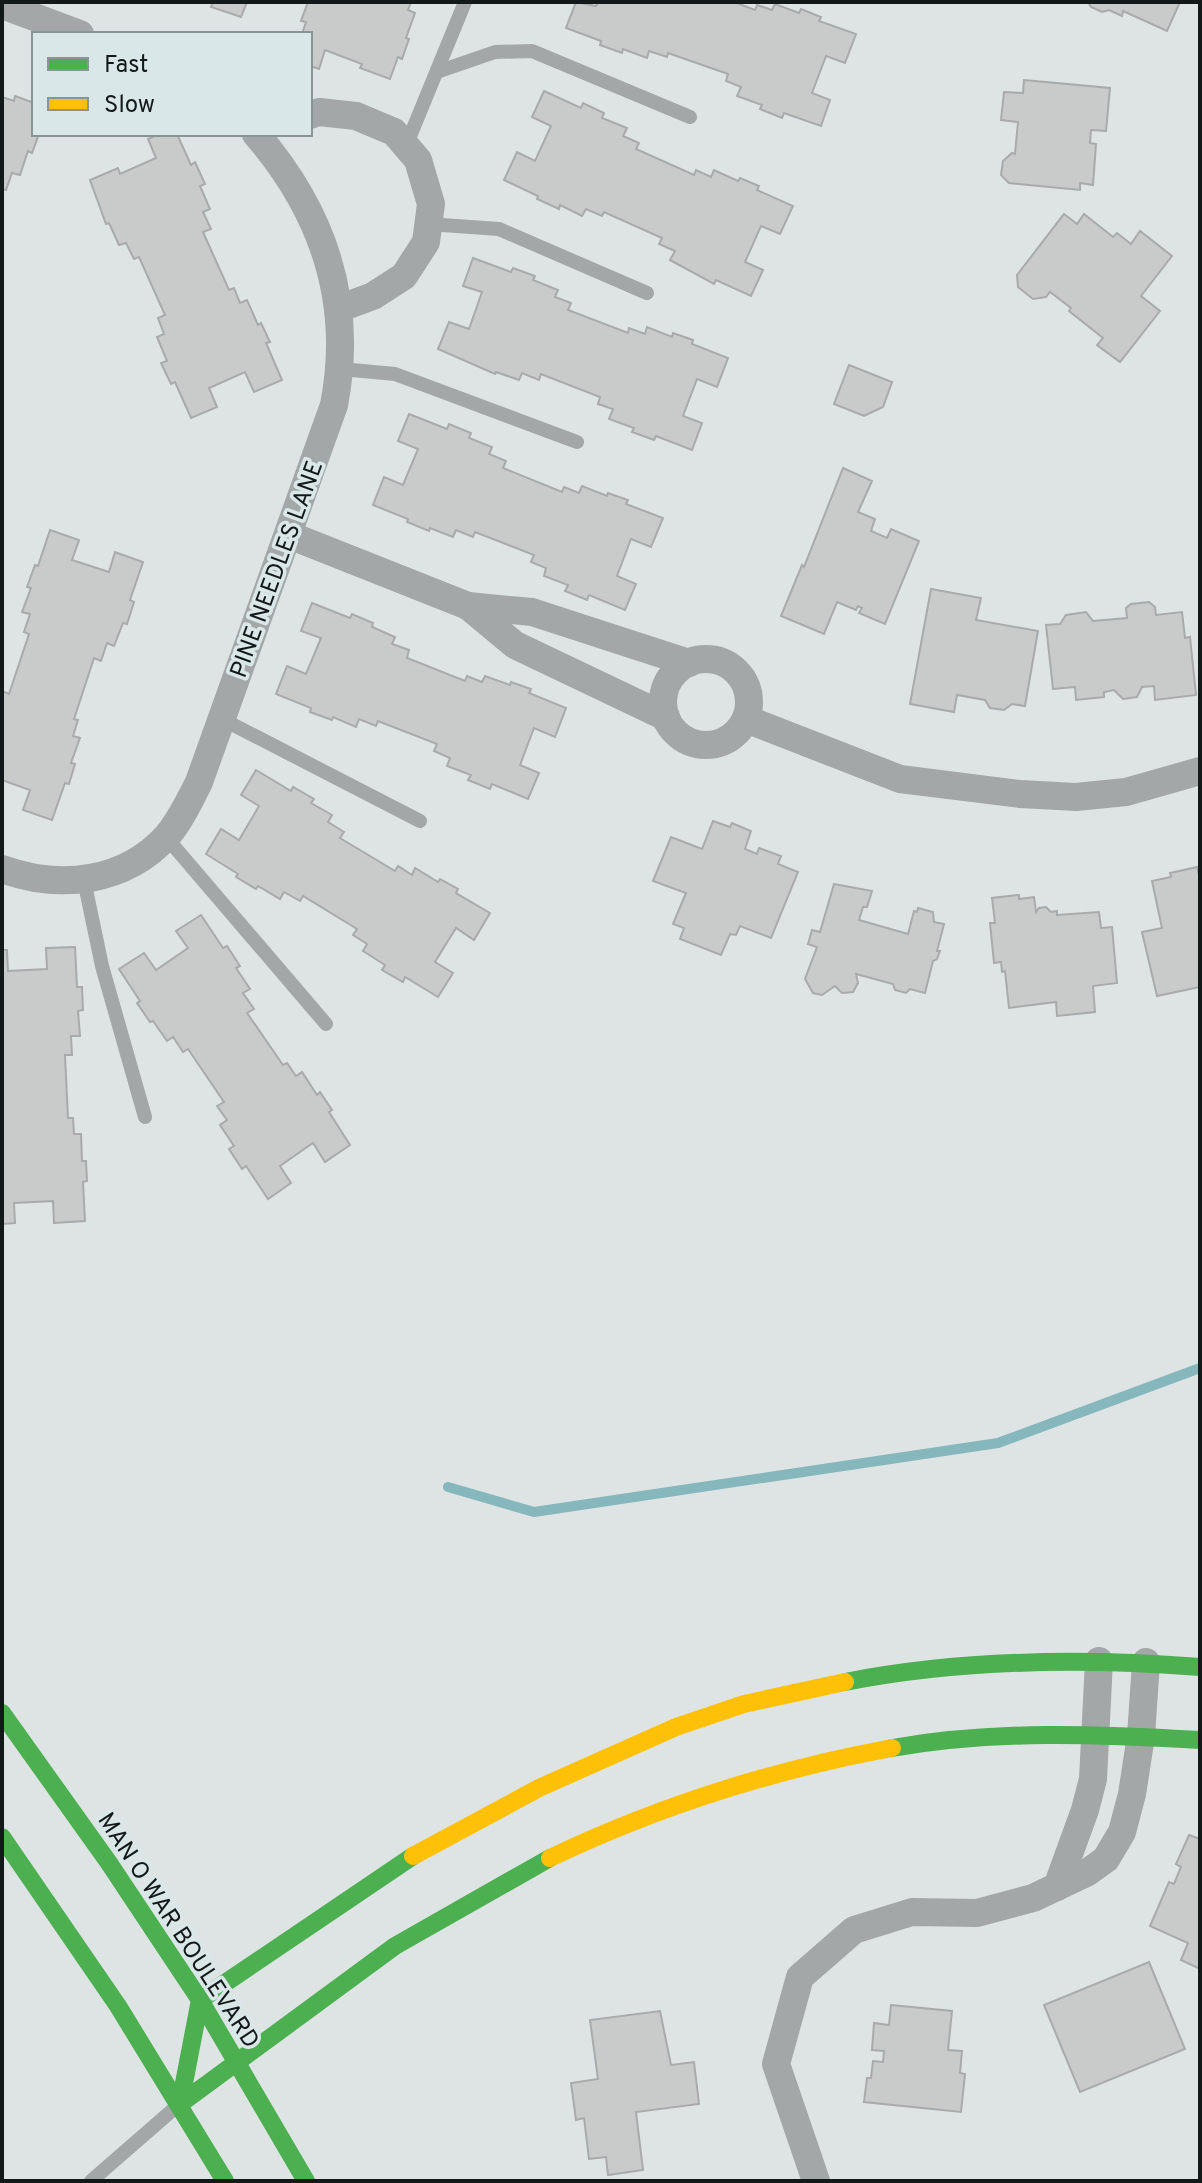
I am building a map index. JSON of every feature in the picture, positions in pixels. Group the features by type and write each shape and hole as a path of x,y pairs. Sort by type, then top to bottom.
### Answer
{"street":[{"path":"2,5 75,32"},
{"path":"312,114 319,112 356,116 394,132 418,160 431,204 426,242 404,276 373,296 338,309"},
{"name":"PINE NEEDLES LANE","path":"2,869 44,881 97,878 122,868 166,837 199,782 289,535 334,405 341,369 341,325 328,260 315,224 263,136"},
{"path":"289,535 468,606 532,612 689,663"},
{"path":"468,606 515,645 666,717"},
{"path":"703,659 718,661 731,667 741,677 748,690 750,704 746,719 730,739 706,745 681,737 666,717 663,704 670,680 689,663 703,659"},
{"path":"746,719 900,779 1020,794 1076,797 1126,792 1200,771"},
{"path":"1057,1887 1093,1779 1099,1661"},
{"path":"180,2104 200,2000 423,1849 526,1793 661,1733 742,1704 826,1685 978,1664 1099,1661 1200,1667"},
{"path":"816,2181 776,2064 800,1977 854,1930 912,1912 977,1913 1033,1898 1088,1872 1106,1859 1122,1832 1132,1794 1141,1736 1146,1662"},
{"name":"MAN O WAR BOULEVARD","path":"2,1713 109,1863 200,2000 306,2181"},
{"path":"180,2104 396,1945 511,1877 602,1832 688,1798 785,1770 897,1747 985,1736 1097,1734 1200,1740"},
{"path":"2,1837 84,1954 180,2104 225,2181"}],"lane":[{"path":"406,146 465,2"},
{"path":"437,72 495,52 532,51 690,117"},
{"path":"428,224 499,229 647,293"},
{"path":"341,369 395,374 577,442"},
{"path":"222,719 420,821"},
{"path":"166,837 326,1024"},
{"path":"84,880 102,966 145,1117"},
{"path":"91,2181 180,2104"}],"building":[{"path":"213,2 247,2 241,17 211,7"},
{"path":"308,2 411,2 408,10 415,13 402,59 398,57 390,79 325,50 319,69 312,67 312,32 303,32 306,22 301,21"},
{"path":"576,2 596,6 598,2 734,2 755,10 757,5 772,10 775,4 799,13 801,9 821,17 819,21 856,34 845,63 826,56 812,93 830,100 821,126 784,113 782,118 760,109 762,105 737,96 741,87 726,81 728,74 668,53 667,57 649,51 647,58 623,49 622,53 566,28"},
{"path":"1088,2 1180,2 1167,31 1123,11 1122,16 1109,10 1102,12"},
{"path":"1024,80 1110,88 1106,131 1091,130 1090,143 1096,144 1093,185 1080,183 1080,190 1009,183 1001,175 1003,161 1015,154 1018,122 1001,120 1004,92 1023,93"},
{"path":"544,91 581,108 583,103 604,113 602,118 627,128 623,136 639,143 636,149 694,175 696,170 711,177 714,170 738,181 740,178 759,186 757,190 793,206 780,234 761,226 745,262 763,270 751,296 716,280 714,284 670,260 675,251 659,244 662,238 604,212 602,216 586,209 582,216 560,205 559,209 504,180 517,152 535,161 551,126 532,117"},
{"path":"15,96 32,102 32,136 38,136 32,153 28,151 20,175 12,173 6,190 2,189 2,97 14,101"},
{"path":"178,136 191,165 195,162 205,184 200,186 210,209 203,212 211,229 203,232 229,290 234,288 240,303 247,300 258,325 261,323 282,380 254,392 245,372 209,388 217,407 191,418 175,382 171,384 161,363 167,361 157,337 164,334 158,318 165,315 139,257 134,259 126,243 119,245 109,223 106,224 90,180 118,168 120,174 156,158 148,139"},
{"path":"1064,214 1077,224 1084,214 1113,237 1117,233 1131,244 1140,231 1172,256 1141,296 1160,311 1120,362 1097,345 1103,338 1050,292 1046,297 1033,299 1018,287 1017,275"},
{"path":"473,258 511,272 513,268 535,276 533,280 558,290 555,297 571,303 568,310 628,333 629,328 645,334 647,327 672,337 673,333 728,358 717,387 697,379 683,416 702,423 692,450 656,436 654,440 632,432 634,428 609,419 613,409 598,404 600,397 541,374 539,380 522,373 519,380 495,374 438,349 449,322 469,329 482,292 463,286"},
{"path":"849,365 892,382 883,407 864,416 834,404"},
{"path":"409,414 447,429 449,424 471,433 469,438 492,447 489,454 506,461 503,468 562,492 564,487 579,493 582,486 607,496 608,493 628,500 626,504 663,518 651,547 631,539 617,576 636,584 625,610 589,595 587,600 565,591 568,585 544,576 546,568 531,562 534,555 475,532 473,537 456,530 453,537 430,528 429,531 373,505 384,477 403,485 418,449 398,441"},
{"path":"843,468 872,481 858,512 875,519 871,531 887,538 891,529 919,541 885,624 859,613 862,608 858,606 856,610 837,602 824,634 781,616"},
{"path":"50,530 79,540 72,560 109,572 115,552 143,562 130,600 134,602 127,624 123,623 114,646 107,643 101,661 94,658 74,719 78,720 73,736 80,738 71,763 75,764 52,820 23,810 30,790 2,780 2,691 9,694 29,634 24,632 30,614 22,612 31,588 27,587"},
{"path":"931,589 981,598 976,620 1038,631 1025,706 1012,704 1004,710 990,708 985,700 957,695 954,712 910,704"},
{"path":"1149,602 1155,607 1156,615 1182,612 1185,638 1190,637 1196,695 1155,700 1154,686 1142,687 1137,697 1123,699 1114,690 1104,692 1104,697 1076,700 1075,687 1053,689 1046,625 1060,624 1066,615 1086,612 1093,621 1127,618 1126,608 1131,604"},
{"path":"312,603 350,618 352,614 373,623 372,627 395,637 392,644 409,650 407,658 465,681 467,676 482,682 485,676 510,685 511,682 566,708 555,737 534,728 520,765 539,773 528,799 492,784 490,789 468,780 471,775 447,766 450,758 434,751 437,744 378,721 376,726 359,719 356,727 333,717 332,720 276,694 287,666 306,674 321,638 301,631"},
{"path":"256,770 291,791 293,787 314,799 311,803 332,815 328,822 344,832 340,838 395,871 398,866 412,875 415,868 438,882 440,879 458,889 456,893 490,913 474,940 456,928 435,962 453,973 438,997 405,977 403,982 382,970 385,965 363,951 367,944 353,935 357,929 303,896 300,901 284,892 280,899 258,886 256,889 206,854 221,829 239,840 259,806 241,795"},
{"path":"713,821 730,827 732,823 751,831 745,849 757,854 759,848 781,856 778,864 798,872 771,938 740,926 736,935 730,934 721,955 680,939 684,928 673,924 686,893 653,881 671,837 702,849"},
{"path":"1197,867 1200,879 1200,987 1157,996 1142,932 1162,928 1152,881"},
{"path":"834,884 872,891 859,920 908,934 914,911 917,912 918,908 933,912 934,922 944,924 937,951 940,951 933,961 925,993 910,989 906,993 895,990 893,984 856,974 858,983 853,992 842,993 835,986 822,995 813,993 805,979 817,947 808,944 812,930 820,932"},
{"path":"1019,895 1019,899 1034,897 1036,912 1046,907 1051,912 1057,911 1057,915 1099,912 1101,928 1112,927 1117,983 1093,986 1095,1012 1057,1016 1056,1002 1009,1008 1005,971 1002,972 1001,962 994,963 990,923 995,923 992,898"},
{"path":"201,915 223,948 227,946 240,966 236,968 250,989 243,993 254,1009 247,1013 283,1065 287,1063 296,1076 302,1072 317,1095 320,1092 350,1145 325,1162 313,1143 280,1166 291,1183 268,1199 246,1166 242,1169 229,1149 234,1146 220,1125 227,1120 217,1106 224,1102 188,1049 183,1052 173,1037 167,1041 153,1021 150,1022 119,969 144,953 156,970 188,948 176,931"},
{"path":"75,947 77,987 82,987 83,1010 78,1011 80,1036 71,1036 72,1055 65,1055 68,1118 73,1118 74,1134 81,1134 82,1161 86,1161 87,1181 83,1182 85,1221 54,1223 53,1201 14,1203 15,1223 2,1224 2,950 7,950 8,971 47,969 46,948"},
{"path":"1189,1835 1200,1839 1200,1969 1181,1960 1188,1943 1150,1926 1169,1882 1174,1884 1181,1867 1176,1864"},
{"path":"1149,1962 1185,2049 1080,2092 1044,2005"},
{"path":"891,2005 952,2011 948,2050 962,2051 960,2073 965,2074 961,2112 864,2102 873,2061 883,2062 884,2051 872,2050 874,2023 889,2025"},
{"path":"660,2011 671,2065 694,2062 699,2104 636,2112 643,2170 608,2175 606,2157 589,2159 584,2118 576,2120 571,2083 598,2079 590,2020"}],"waterway":[{"path":"448,1487 534,1512 998,1443 1200,1368"}],"traffic: fast":[{"path":"845,1682 933,1669 1022,1662 1111,1662 1200,1667"},
{"path":"2,1713 109,1863 200,2000 306,2181"},
{"path":"892,1748 1007,1736 1084,1735 1200,1740"},
{"path":"2,1837 118,2006 225,2181"},
{"path":"180,2104 200,2000 413,1856"},
{"path":"180,2104 395,1946 550,1858"}],"traffic: slow":[{"path":"413,1856 539,1788 676,1727 744,1704 845,1682"},
{"path":"550,1858 633,1822 717,1792 804,1767 892,1748"}]}
